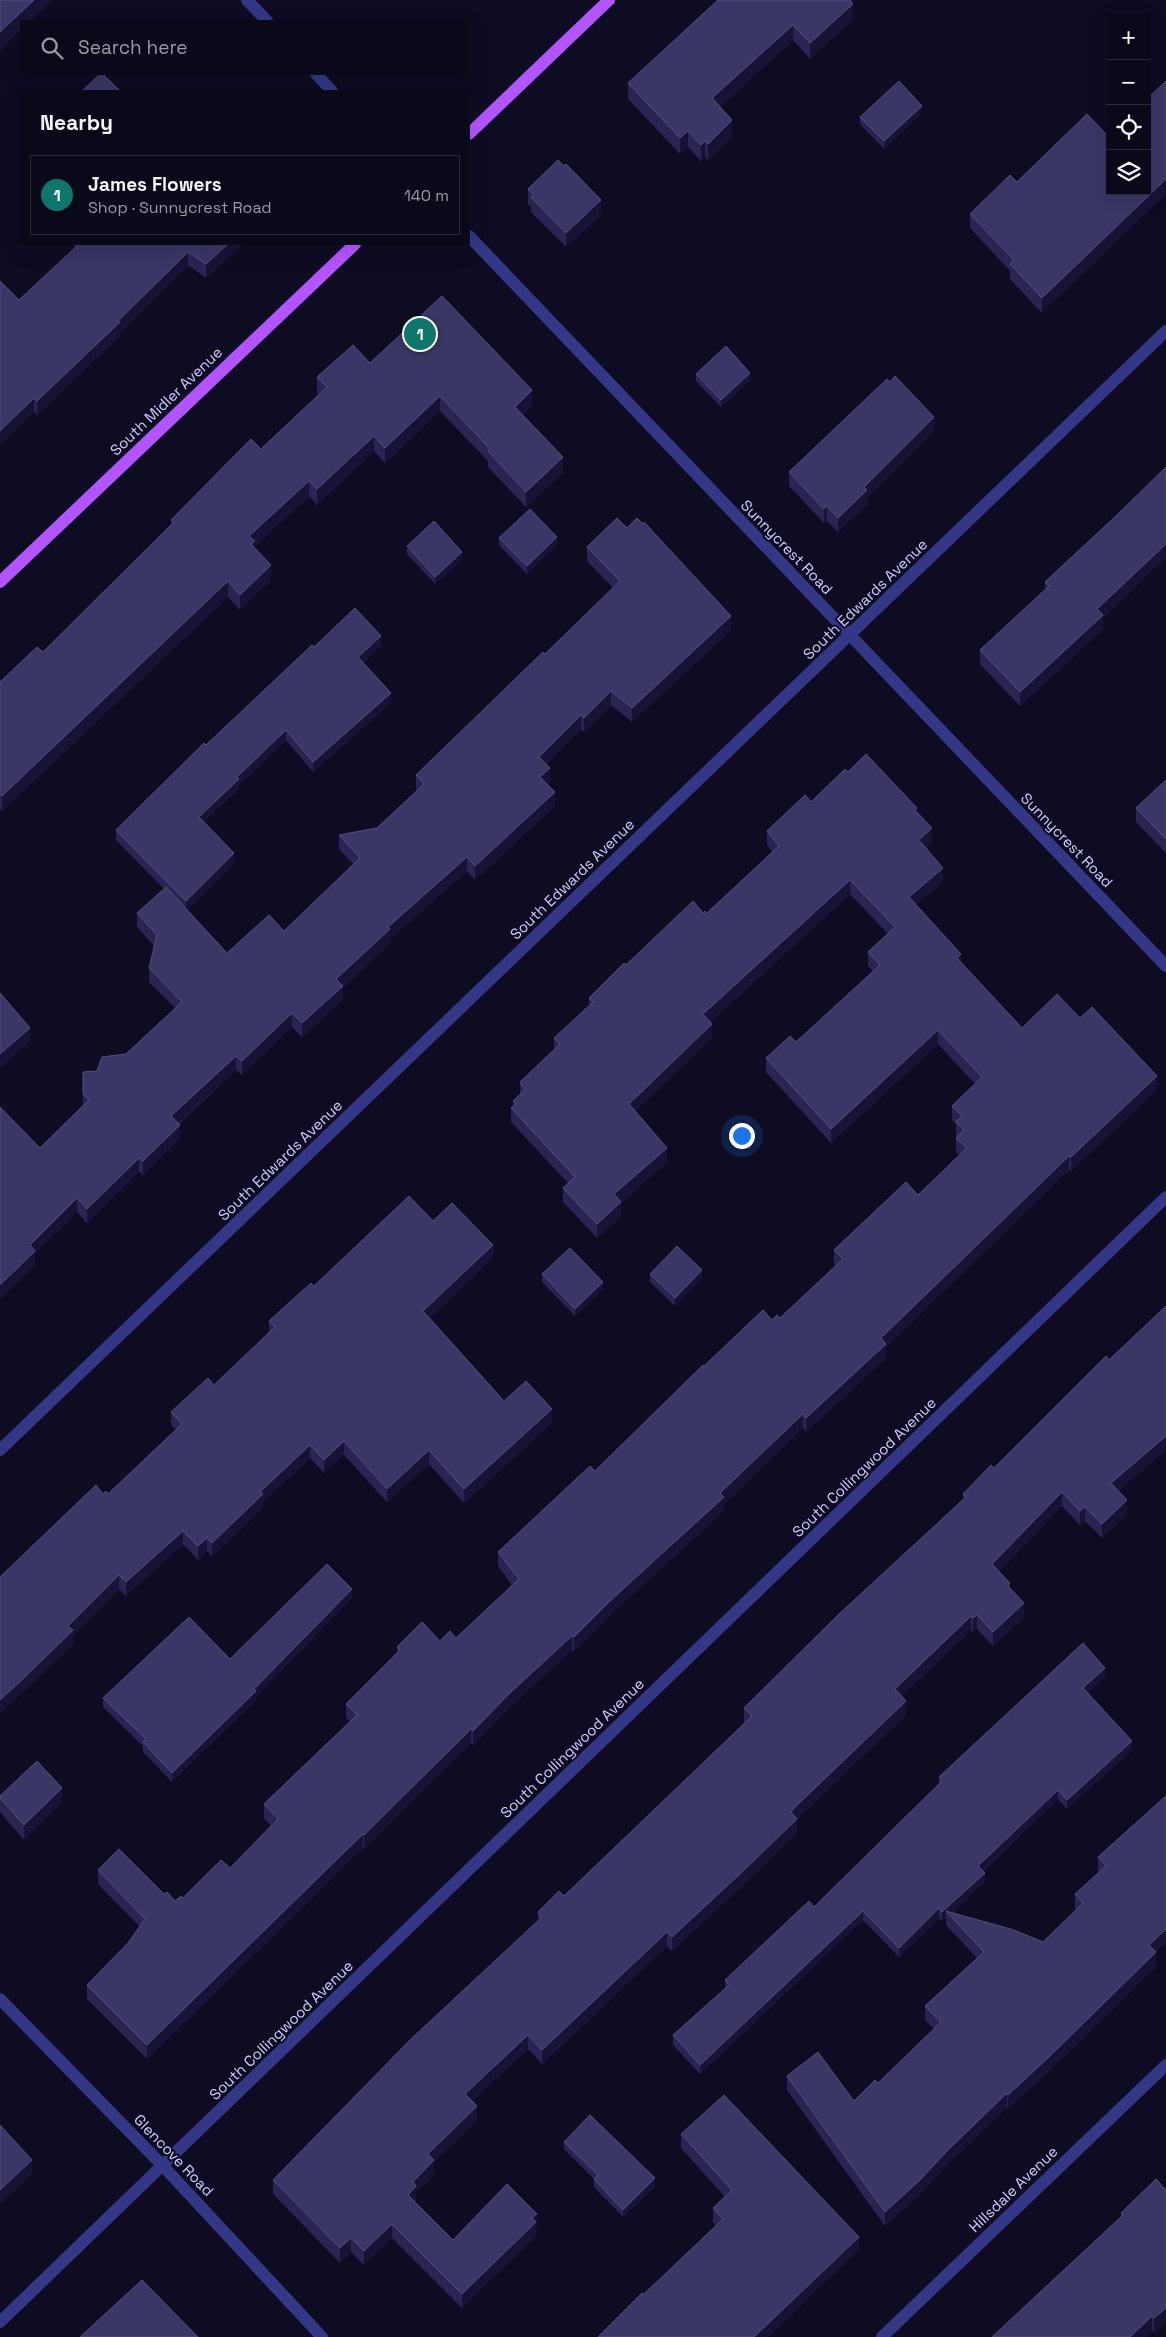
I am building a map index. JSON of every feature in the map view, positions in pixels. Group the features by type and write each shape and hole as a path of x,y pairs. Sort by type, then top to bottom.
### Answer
{"main road":[{"path":"470,133 609,0"},
{"name":"South Midler Avenue","path":"0,582 354,245"}],"street":[{"path":"247,0 265,20"},
{"path":"317,75 331,90"},
{"name":"Sunnycrest Road","path":"470,237 1166,966"},
{"name":"South Edwards Avenue","path":"0,1450 1166,331"},
{"name":"South Collingwood Avenue","path":"0,2322 1166,1197"},
{"name":"Glencove Road","path":"0,1999 163,2166 322,2337"},
{"name":"Hillsdale Avenue","path":"882,2337 1166,2065"}],"building":[{"path":"0,0 34,0 0,32"},
{"path":"718,0 850,0 853,4 810,43 793,25 712,98 732,120 708,144 705,141 701,145 688,131 680,138 628,83"},
{"path":"99,75 104,75 119,90 83,90"},
{"path":"899,81 922,106 884,141 860,117"},
{"path":"1166,81 1166,179 1151,193 1151,105 1151,95"},
{"path":"1087,114 1106,134 1106,195 1149,195 1042,298 1010,264 1014,260 970,214 1010,175 1017,182"},
{"path":"558,160 564,166 566,164 601,200 566,233 531,197 534,196 528,189"},
{"path":"78,245 227,245 206,264 188,252 118,321 120,322 37,401 34,398 0,431 0,281 19,300"},
{"path":"442,296 532,390 515,407 563,457 526,492 488,451 490,449 440,396 385,448 374,436 317,489 309,481 249,536 255,541 251,544 271,565 240,595 228,581 2,796 0,794 0,682 37,647 43,652 174,522 171,520 251,439 261,449 327,387 317,377 353,345 370,363"},
{"path":"726,346 750,373 721,400 696,374"},
{"path":"895,376 934,417 864,487 867,490 838,518 827,506 824,509 789,472 887,379 890,382"},
{"path":"1166,467 1166,544 1097,609 1103,615 1020,692 980,650 1049,586 1045,582"},
{"path":"530,509 557,537 527,566 499,538"},
{"path":"617,518 627,528 637,518 643,524 644,522 731,616 632,708 611,691 584,718 581,715 539,757 550,768 540,777 555,792 475,866 467,857 388,927 390,929 336,979 343,986 302,1023 292,1013 242,1061 236,1056 171,1116 180,1125 143,1161 139,1158 87,1209 77,1198 30,1245 35,1251 0,1285 0,1107 40,1148 89,1100 83,1094 83,1072 97,1071 102,1057 126,1054 182,1002 149,968 157,935 137,913 166,887 227,953 269,915 284,931 360,858 339,835 377,828 424,784 416,775 543,652 545,654 620,581 587,547"},
{"path":"434,521 462,552 435,577 407,546"},
{"path":"355,608 381,636 358,657 391,693 313,762 286,730 237,777 239,779 199,817 234,853 186,901 116,830 204,743 206,745 312,645 314,647"},
{"path":"866,754 917,808 915,810 932,828 919,840 943,868 909,897 961,954 957,958 1022,1028 1057,994 1080,1018 1092,1007 1157,1076 1071,1157 1069,1156 881,1338 886,1344 806,1418 803,1414 720,1493 724,1497 610,1601 574,1637 572,1636 510,1693 473,1731 471,1729 147,2045 87,1985 128,1943 145,1919 98,1870 119,1849 164,1894 167,1892 175,1901 181,1896 183,1898 221,1860 230,1868 278,1819 264,1804 357,1715 346,1704 400,1650 397,1647 422,1622 440,1641 450,1631 456,1638 519,1579 498,1552 590,1466 595,1471 703,1365 763,1310 772,1320 777,1315 780,1318 843,1259 834,1250 906,1182 918,1195 967,1148 956,1138 964,1130 956,1122 962,1116 952,1106 982,1077 938,1030 831,1129 766,1058 790,1036 796,1042 880,965 868,952 895,927 850,880 703,1014 712,1024 629,1104 667,1148 614,1194 621,1202 597,1224 563,1188 575,1177 511,1108 516,1104 513,1101 525,1090 520,1082 560,1044 554,1038 593,1002 589,998 624,963 626,965 693,901 703,913 705,911 707,913 779,846 767,831 805,795 811,802 845,769 848,772"},
{"path":"1166,780 1166,839 1136,808"},
{"path":"0,993 30,1028 0,1054"},
{"path":"409,1196 433,1221 452,1203 493,1245 423,1311 504,1401 526,1381 552,1409 464,1489 429,1450 387,1489 344,1441 324,1460 310,1445 260,1492 263,1494 212,1543 207,1538 198,1546 183,1531 126,1582 119,1575 68,1626 73,1630 0,1700 0,1577 96,1485 103,1494 106,1491 108,1494 182,1424 171,1412 208,1378 214,1385 275,1327 269,1321 311,1283 314,1286"},
{"path":"677,1246 702,1270 675,1298 650,1274"},
{"path":"570,1248 603,1282 575,1309 542,1274"},
{"path":"1166,1306 1166,1436 1111,1483 1127,1500 1102,1524 1085,1507 1080,1511 1062,1492 992,1564 1010,1583 1008,1586 1024,1603 993,1632 977,1615 973,1618 971,1616 895,1689 906,1701 796,1806 791,1812 797,1819 741,1873 672,1937 667,1932 542,2050 528,2035 465,2094 477,2106 428,2154 434,2160 413,2182 416,2186 408,2195 453,2240 507,2184 537,2214 532,2218 536,2222 462,2294 392,2224 364,2251 351,2238 340,2248 273,2180 411,2039 541,1918 538,1912 559,1891 564,1896 752,1716 744,1708 838,1615 966,1497 963,1494 991,1465 994,1468 1106,1356 1109,1360"},
{"path":"327,1564 352,1589 254,1689 256,1691 172,1773 143,1742 146,1739 103,1698 189,1617 230,1659"},
{"path":"1083,1643 1105,1668 1083,1688 1132,1741 1067,1800 1058,1790 978,1866 985,1873 942,1912 939,1908 899,1948 863,1911 700,2065 673,2035 729,1985 725,1980 809,1901 814,1907 942,1781 939,1777"},
{"path":"37,1761 62,1788 24,1825 0,1796"},
{"path":"1166,1796 1166,1929 1149,1945 1156,1952 1049,2057 1008,2095 1007,2093 920,2180 885,2212 787,2076 818,2052 854,2101 875,2080 878,2083 941,2022 925,2006 984,1952 946,1911 1014,1930 1043,1942 1083,1903 1075,1894 1106,1866 1098,1857"},
{"path":"724,2095 859,2237 754,2337 598,2337 642,2293 644,2294 723,2219 713,2208 732,2190 681,2134"},
{"path":"590,2115 655,2178 623,2210 594,2179 598,2175 564,2142"},
{"path":"0,2125 32,2160 0,2190"},
{"path":"1156,2179 1166,2190 1166,2308 1154,2318 1152,2316 1130,2337 992,2337 1123,2215 1121,2213"},
{"path":"142,2280 198,2337 80,2337"}],"place":[{"name":"James Flowers","path":"420,334"}]}
